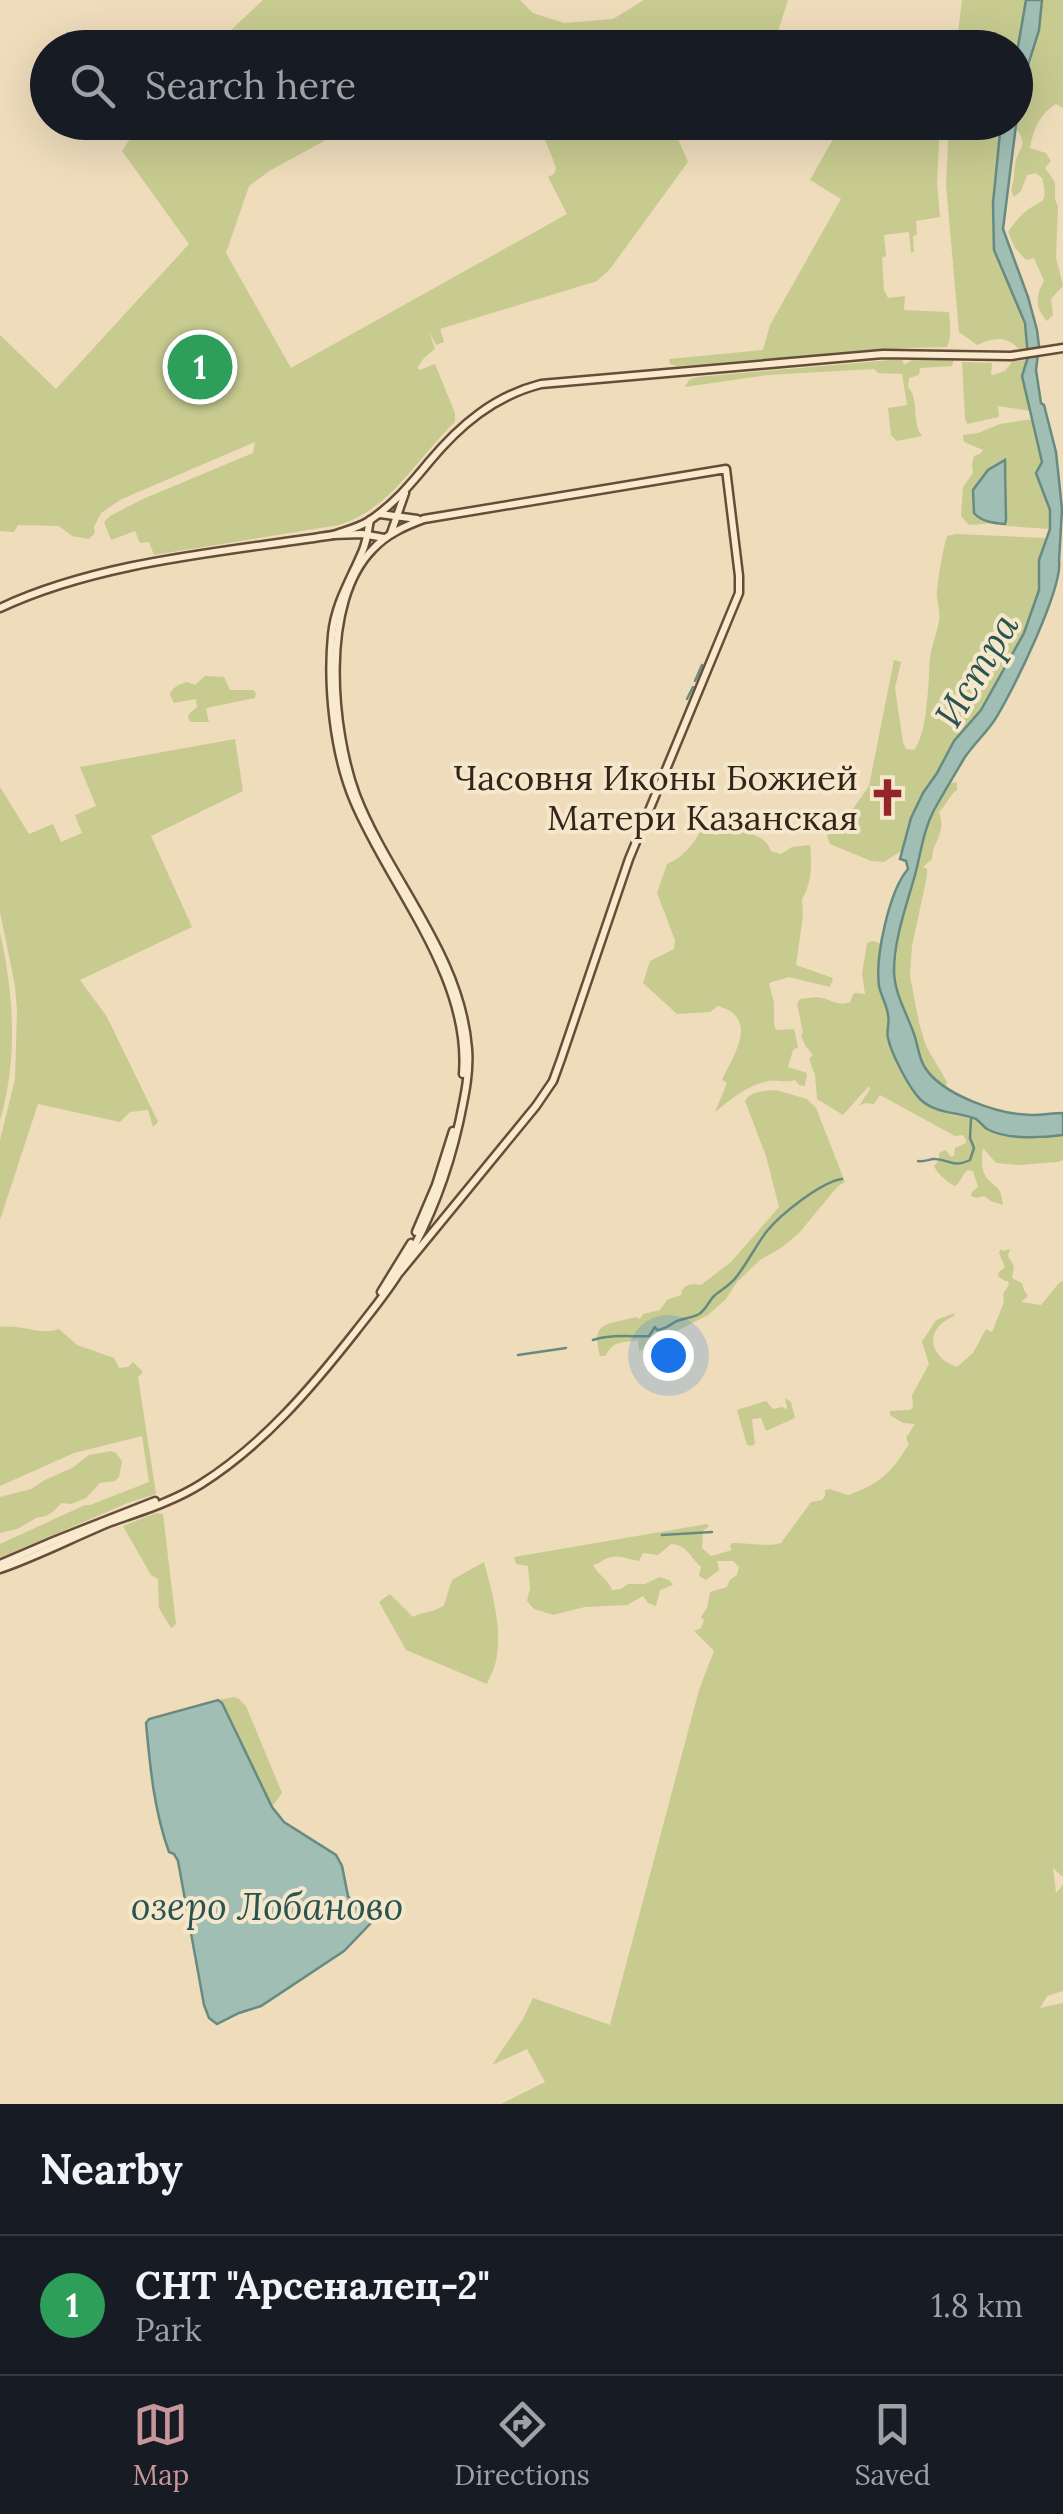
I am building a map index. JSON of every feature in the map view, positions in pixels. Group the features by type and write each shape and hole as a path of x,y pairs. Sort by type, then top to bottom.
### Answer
{"main road":[{"path":"333,535 371,527 444,445 479,413 511,393 541,384 883,354 995,356 1062,348"},
{"path":"0,1567 70,1534 176,1493 220,1466 283,1410 323,1366 419,1239 536,1106 553,1080 629,859 735,606 740,586 726,470 424,519 380,514 342,594 332,639 333,701 348,785 363,822 438,961 453,1002 464,1052 463,1082 449,1146 419,1239"},
{"path":"390,533 391,517 406,492"},
{"path":"402,501 401,510 410,519"},
{"path":"0,1567 178,1496 216,1474 268,1430 302,1397 400,1272 438,1193 454,1145 467,1082 468,1051 463,1022 451,980 430,934 352,784 343,747 336,680 340,615 362,563 390,533 424,519"},
{"path":"0,608 82,577 371,527 390,533"},
{"path":"345,535 359,540 362,552"}],"green space":[{"path":"263,0 520,0 533,13 564,23 613,19 644,0 788,0 778,30 231,30"},
{"path":"962,0 1026,0 1021,30 958,30"},
{"path":"1042,0 1063,0 1063,108 1056,104 1046,112 1033,137 1033,52"},
{"path":"129,140 326,140 249,186 226,253 291,368 567,214 548,177 556,168 545,140 678,140 688,162 610,269 597,281 440,329 444,342 436,345 429,332 435,349 417,368 435,364 455,422 374,507 339,525 154,555 149,542 140,543 135,531 111,540 104,522 143,499 253,453 255,442 122,499 101,513 89,539 72,536 59,526 18,525 14,532 0,531 0,335 56,389 189,244 122,151"},
{"path":"832,140 939,140 940,217 916,221 917,235 913,236 911,253 909,232 884,235 886,256 882,258 888,298 905,296 904,310 949,312 947,347 670,364 669,359 763,350 770,325 841,199 810,180"},
{"path":"948,140 999,140 993,203 994,250 1025,323 1028,348 1019,349 999,339 977,345 959,332 946,185"},
{"path":"1022,140 1032,140 1030,148 1046,153 1051,161 1045,168 1055,182 1056,258 1063,286 1051,299 1053,315 1047,321 1038,306 1044,281 1034,258 1026,260 1008,232 1044,198 1042,178 1036,173 1027,175 1014,197 1011,190"},
{"path":"915,358 954,359 952,366 920,368 919,375 909,378 922,436 897,441 891,435 888,408 907,405 902,374 878,373 874,369 767,375 685,387 697,377 902,359 904,365"},
{"path":"1027,360 1022,376 1031,411 998,406 999,417 967,424 962,362 992,363 993,375 1005,371 1013,361"},
{"path":"1033,419 1042,462 1037,474 1050,510 1050,529 1006,526 1007,476 1000,462 988,470 981,519 994,523 969,525 961,516 963,487 973,473 974,456 983,450 964,442 963,435"},
{"path":"947,536 1046,538 1039,560 1039,590 1024,633 981,710 954,741 923,793 901,851 884,862 871,861 830,844 823,821 848,816 869,786 894,660 901,662 895,688 903,742 906,749 914,750 919,742 939,621 937,590 941,563"},
{"path":"205,676 224,677 230,690 253,690 255,698 211,707 206,709 209,722 191,722 188,718 197,707 196,699 174,703 170,695 178,685 195,685"},
{"path":"235,739 243,791 151,836 192,927 80,980 107,1017 158,1122 153,1127 148,1110 130,1112 120,1122 38,1104 0,1220 0,1140 15,1079 17,1011 0,912 0,787 29,834 53,824 61,842 82,833 75,815 96,806 80,767"},
{"path":"957,782 957,790 939,812 940,832 932,859 923,867 927,876 912,946 910,976 926,1046 947,1082 945,1088 925,1069 918,1054 894,974 900,930 926,830 951,783"},
{"path":"700,832 750,834 781,854 792,847 810,845 811,873 802,899 796,965 833,978 830,987 789,977 769,983 776,1030 794,1029 798,1047 793,1050 788,1067 807,1073 805,1086 795,1080 754,1085 715,1112 727,1083 722,1080 740,1038 739,1021 718,1006 710,1012 677,1014 643,983 650,961 674,949 675,940 657,893 667,864 686,851"},
{"path":"0,933 8,980 12,1050 0,1120"},
{"path":"867,943 882,944 879,984 888,1014 887,1034 918,1097 926,1105 952,1115 976,1119 988,1130 1039,1139 1063,1135 1063,1160 1058,1162 996,1163 983,1148 984,1172 999,1189 1003,1205 984,1196 971,1196 978,1187 973,1171 968,1170 955,1186 935,1168 939,1153 946,1150 954,1156 955,1148 966,1143 962,1135 955,1136 880,1095 874,1104 859,1106 869,1086 843,1115 817,1099 809,1059 813,1055 801,1036 797,1004 800,999 814,997 846,1003 854,993 865,994 862,974"},
{"path":"776,1090 807,1099 816,1108 845,1182 799,1233 760,1260 708,1315 673,1333 675,1339 639,1351 638,1340 618,1343 600,1356 597,1336 604,1326 640,1319 681,1295 686,1286 701,1285 731,1262 779,1207 766,1156 745,1101 755,1093"},
{"path":"1001,1249 1010,1249 1012,1278 1022,1283 1028,1296 1021,1302 1041,1305 1063,1281 1063,1877 1053,1868 1056,1893 1063,1885 1063,1991 1047,1996 1040,2008 1063,2003 1063,2104 501,2104 545,2082 527,2049 492,2065 533,1998 610,2025 699,1690 714,1651 694,1631 701,1628 710,1592 727,1587 739,1567 733,1561 717,1561 719,1570 706,1580 699,1576 701,1567 688,1552 671,1544 658,1555 643,1553 639,1561 609,1557 593,1565 612,1590 660,1577 673,1585 660,1590 656,1606 643,1596 627,1605 585,1607 553,1615 534,1609 527,1601 528,1566 516,1564 514,1557 707,1524 702,1548 711,1556 732,1550 732,1543 781,1543 811,1502 822,1500 825,1490 848,1495 859,1491 884,1476 897,1462 909,1444 906,1438 915,1424 903,1423 890,1411 913,1407 912,1395 929,1364 922,1342 936,1320 955,1313 937,1328 933,1343 940,1357 957,1367 973,1353 986,1329 992,1332 1009,1285 998,1276 1005,1267"},
{"path":"0,1325 59,1329 77,1345 114,1358 119,1368 133,1362 143,1372 138,1377 156,1494 0,1558 0,1544 85,1505 149,1482 142,1436 74,1453 0,1486"},
{"path":"785,1398 791,1402 795,1418 766,1431 761,1418 752,1419 755,1444 747,1445 737,1410 766,1401 773,1409 786,1409"},
{"path":"111,1451 122,1461 115,1481 100,1483 86,1498 61,1503 46,1516 0,1533 0,1497 31,1489 89,1455"},
{"path":"163,1514 176,1624 171,1628 159,1608 158,1579 151,1575 123,1526"},
{"path":"484,1562 498,1637 496,1661 487,1684 406,1650 379,1602 390,1594 413,1617 437,1609 444,1605 452,1580"},
{"path":"234,1697 246,1706 282,1793 272,1807 218,1700"}],"water":[{"path":"1026,0 1042,0 1033,49 1033,30 1021,30"},
{"path":"999,140 1014,140 1003,229 1037,330 1036,370 1056,452 1062,509 1058,575 1045,617 1012,689 994,721 965,757 930,818 898,935 894,972 921,1059 932,1076 957,1094 988,1107 1019,1114 1063,1113 1063,1135 1035,1137 995,1133 976,1119 940,1110 920,1099 890,1044 878,974 889,908 908,869 906,861 900,859 911,818 954,741 981,710 1024,633 1039,590 1039,560 1050,529 1050,510 1036,473 1042,462 1022,376 1028,357 1025,323 994,250 993,203"},
{"path":"1005,460 1005,524 984,520 974,513 973,490 988,470"},
{"name":"озеро Лобаново","path":"218,1700 272,1807 284,1822 336,1855 348,1896 363,1917 381,1906 344,1951 261,2006 217,2024 209,2018 204,2005 178,1861 169,1852 160,1821 146,1723"}],"waterway":[{"path":"695,681 702,665"},
{"path":"687,699 693,687"},
{"path":"918,1161 938,1159 959,1164 970,1160 974,1148 971,1119"},
{"path":"593,1340 649,1336 655,1327 663,1329 699,1314 735,1279 767,1231 782,1216 813,1192 842,1179"},
{"path":"518,1355 566,1348"},
{"path":"662,1535 712,1532"}],"place":[{"name":"СНТ \"Арсеналец-2\"","path":"200,367"},
{"name":"Часовня Иконы Божией Матери Казанская","path":"888,797"}],"water label":[{"name":"Истра","path":"976,670"}]}
